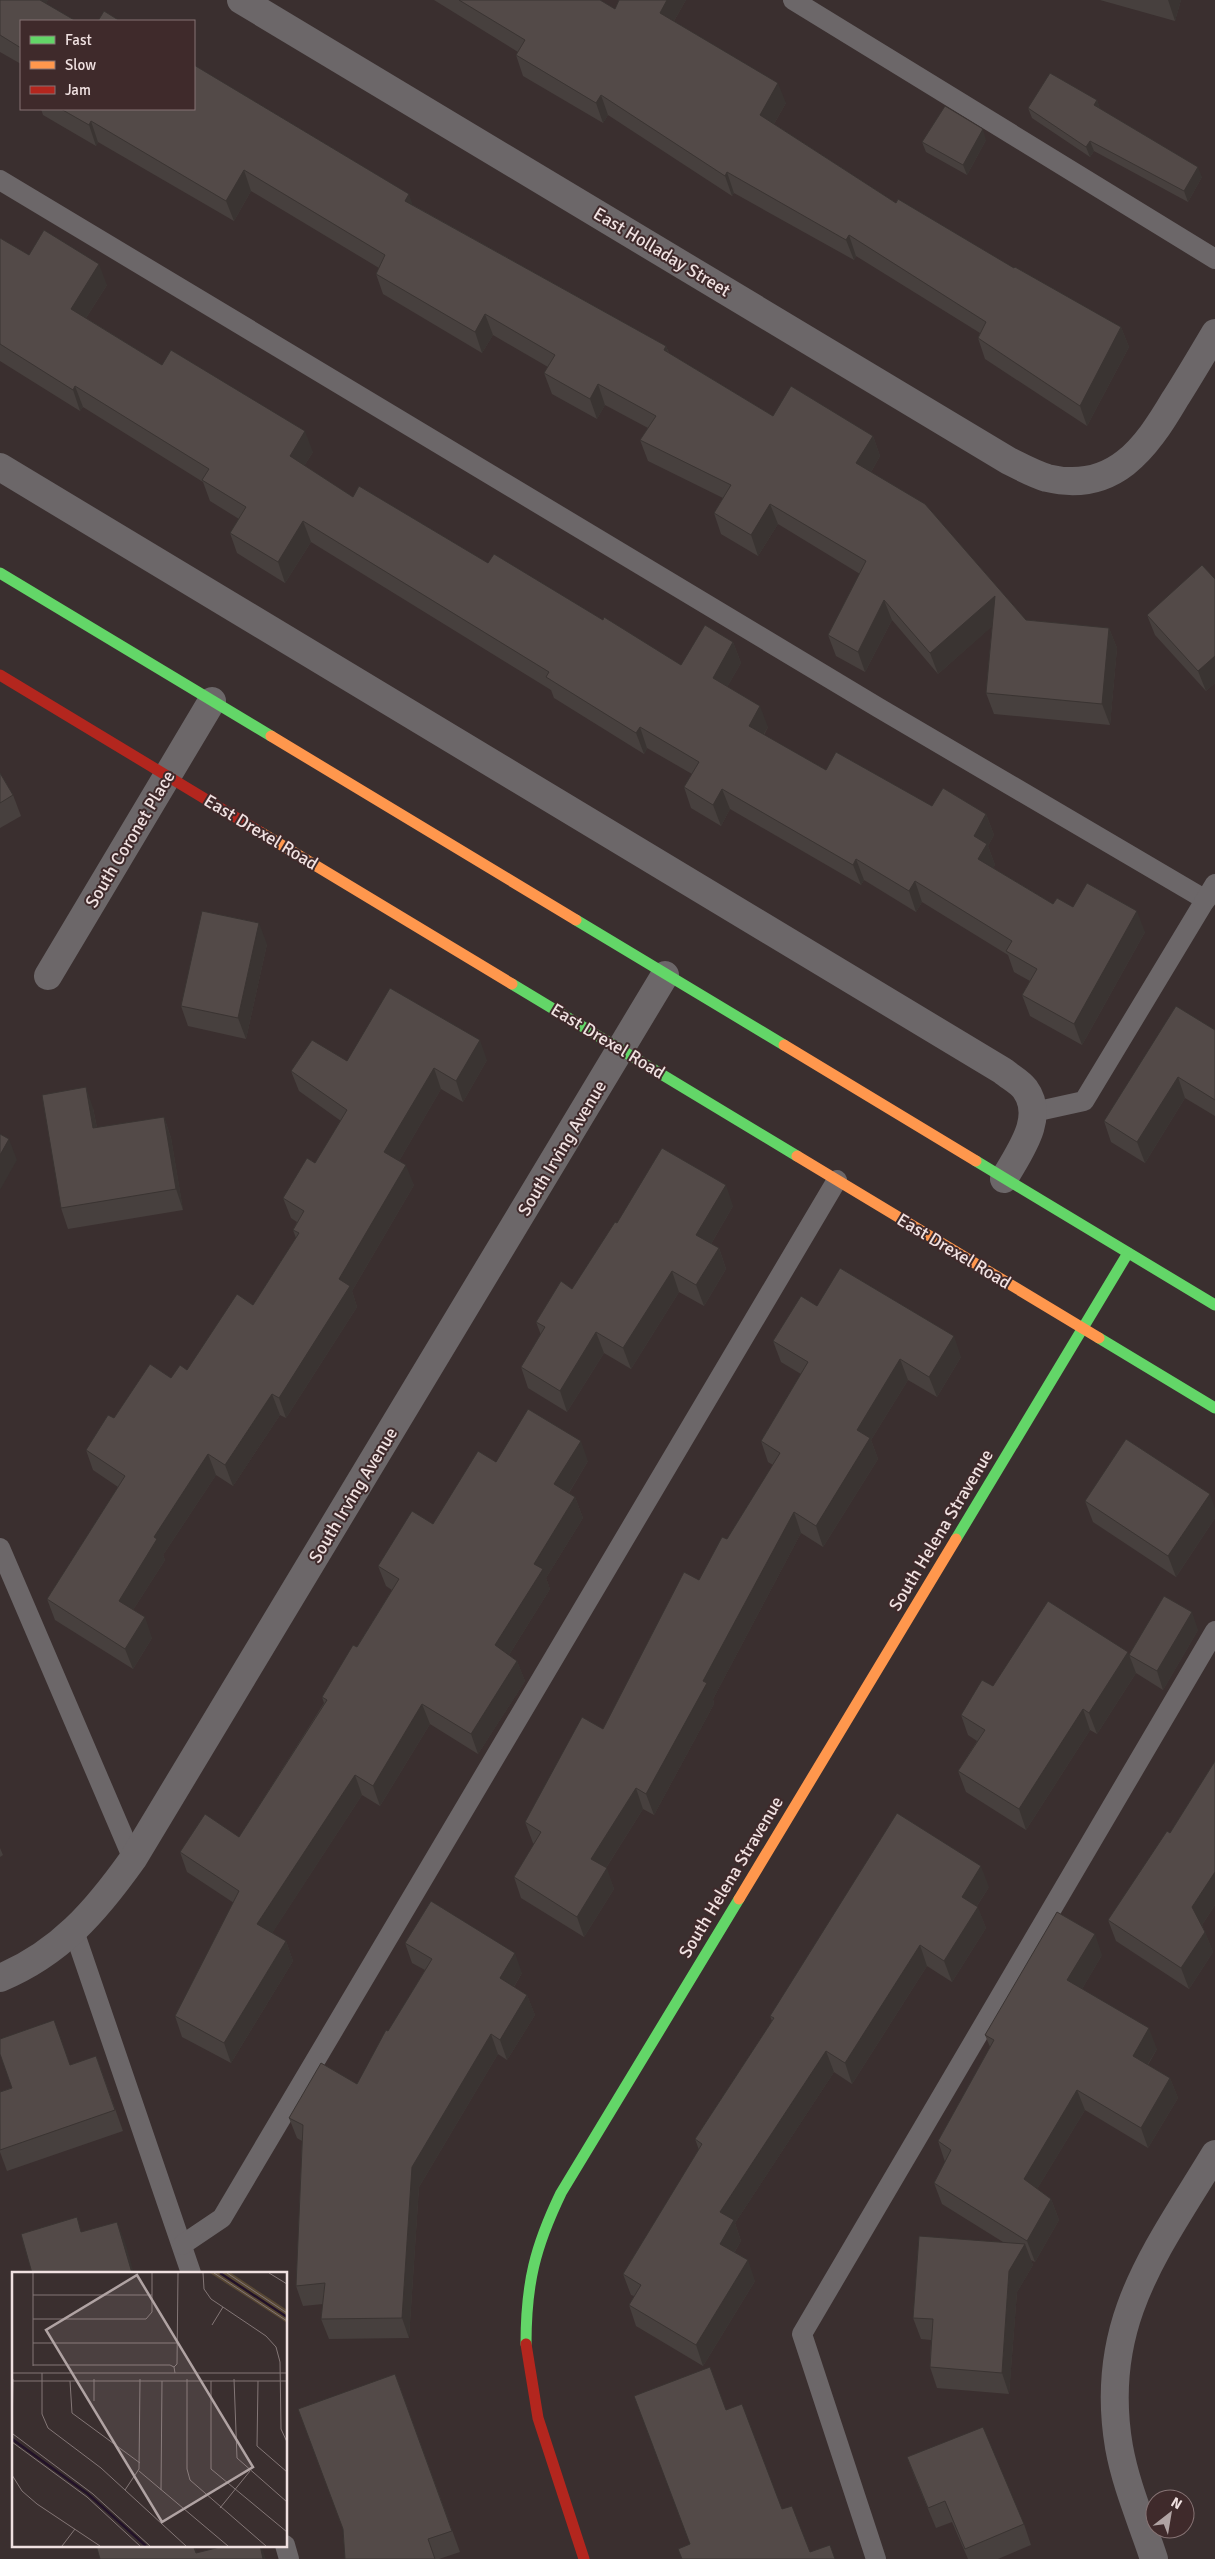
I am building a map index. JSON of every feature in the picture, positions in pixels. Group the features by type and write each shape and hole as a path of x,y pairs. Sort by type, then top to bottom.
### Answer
{"street":[{"name":"East Holladay Street","path":"241,0 1009,461 1047,478 1062,480 1091,478 1122,465 1147,444 1215,333"},
{"path":"0,467 1003,1071 1025,1089 1034,1112 1028,1135 1004,1179"},
{"path":"0,573 1215,1305"},
{"name":"East Drexel Road","path":"0,675 1215,1408"},
{"name":"South Coronet Place","path":"48,976 212,701"},
{"name":"South Irving Avenue","path":"0,1978 16,1971 74,1932 96,1908 133,1859 665,975"},
{"name":"South Helena Stravenue","path":"584,2559 532,2400 526,2357 525,2316 532,2271 543,2231 561,2193 1128,1253"},
{"path":"1154,2559 1127,2480 1119,2447 1115,2375 1120,2338 1131,2301 1148,2265 1215,2154"}],"lane":[{"path":"793,0 1215,259"},
{"path":"0,180 839,684 1210,892 1084,1101 1034,1112"},
{"path":"182,2245 222,2218 837,1180"},
{"path":"0,1548 133,1859"},
{"path":"876,2559 802,2334 1215,1631"},
{"path":"74,1932 191,2272"},
{"path":"285,2546 289,2559"}],"building":[{"path":"0,0 40,0 74,20 20,20 20,47 0,35"},
{"path":"459,0 600,0 615,9 619,0 667,0 660,13 778,83 760,115 896,203 898,199 1014,268 1121,327 1080,406 978,338 986,322 849,235 846,240 727,172 725,176 601,95 596,103 516,55 525,40"},
{"path":"104,11 118,20 99,20"},
{"path":"195,66 409,194 405,201 666,346 664,350 773,416 791,386 873,436 856,463 925,504 1026,620 1109,628 1102,704 986,693 995,596 930,653 884,600 858,652 828,635 866,561 770,504 751,535 714,513 731,485 640,440 656,416 598,384 590,399 544,373 555,355 485,314 475,332 376,274 385,255 244,170 226,201 91,121 89,125 63,110 195,110"},
{"path":"1050,73 1097,100 1094,105 1198,167 1184,191 1090,141 1086,147 1028,108"},
{"path":"945,106 983,129 963,165 922,142"},
{"path":"44,230 99,264 71,309 162,365 171,350 305,431 290,456 353,497 359,486 488,563 494,554 603,620 604,617 681,665 705,625 733,642 713,678 760,706 749,726 826,770 836,752 932,806 943,788 986,814 974,836 987,844 978,859 1053,904 1057,898 1073,907 1087,883 1137,911 1074,1024 1022,995 1037,969 1006,951 1012,941 915,881 909,891 856,859 853,865 722,789 713,805 684,787 699,762 640,727 636,733 546,677 549,672 303,521 278,562 230,533 246,507 202,480 209,469 75,386 73,390 0,344 0,238 29,255"},
{"path":"1202,565 1215,579 1215,656 1198,671 1147,615"},
{"path":"0,773 13,795 0,803"},
{"path":"202,911 259,923 238,1018 181,1006"},
{"path":"390,988 480,1040 456,1081 434,1068 384,1152 406,1165 339,1279 350,1286 279,1398 272,1394 225,1465 208,1454 154,1537 157,1539 119,1601 145,1617 125,1649 47,1599 125,1476 86,1450 108,1415 114,1418 150,1364 171,1378 180,1365 187,1370 237,1294 253,1305 299,1233 293,1230 304,1211 283,1198 307,1158 315,1163 347,1110 291,1071 312,1040 347,1061"},
{"path":"1176,1006 1215,1030 1215,1100 1178,1077 1137,1142 1104,1121"},
{"path":"86,1087 93,1128 164,1117 176,1189 61,1208 42,1095"},
{"path":"0,1134 9,1139 0,1155"},
{"path":"662,1148 726,1185 696,1235 719,1248 696,1285 672,1271 623,1348 596,1332 560,1391 521,1367 545,1327 536,1322 561,1281 572,1289 615,1222 617,1223"},
{"path":"840,1268 954,1336 929,1377 900,1359 857,1430 870,1438 816,1526 794,1512 703,1681 707,1683 646,1794 636,1788 591,1859 607,1868 577,1917 514,1877 541,1832 525,1822 582,1717 603,1729 684,1572 699,1580 722,1537 727,1539 780,1453 761,1441 808,1362 773,1341 801,1296 817,1306"},
{"path":"528,1409 581,1441 554,1484 575,1497 534,1564 543,1569 495,1645 517,1661 471,1734 422,1704 373,1786 355,1775 257,1924 286,1941 224,2043 175,2016 239,1891 180,1852 205,1814 239,1837 327,1700 322,1697 353,1645 357,1647 399,1579 378,1566 412,1511 433,1524 478,1451 496,1462"},
{"path":"1126,1439 1210,1494 1168,1556 1085,1501"},
{"path":"1164,1596 1192,1612 1157,1671 1129,1655"},
{"path":"1048,1601 1128,1652 1089,1713 1083,1709 1019,1809 958,1771 985,1730 961,1715 982,1680 993,1686"},
{"path":"1215,1761 1215,1872 1192,1907 1205,1932 1181,1968 1108,1920 1167,1831 1170,1833"},
{"path":"897,1813 981,1866 962,1897 978,1907 944,1961 920,1945 845,2063 826,2051 720,2212 734,2220 720,2244 748,2260 696,2345 629,2305 641,2285 623,2274 702,2144 695,2139 774,2018 770,2016"},
{"path":"431,1901 515,1953 500,1978 527,1995 500,2040 491,2034 412,2167 402,2318 321,2319 325,2283 296,2286 303,2125 289,2118 321,2063 357,2084 386,2030 388,2031 432,1959 405,1943"},
{"path":"1057,1912 1095,1934 1067,1980 1149,2028 1133,2056 1170,2078 1141,2128 1077,2090 1024,2179 1051,2199 1027,2241 934,2183 951,2150 938,2141 994,2040 985,2035"},
{"path":"54,2020 70,2065 96,2056 115,2110 0,2150 0,2092 12,2088 0,2054 0,2039"},
{"path":"77,2217 81,2232 117,2222 132,2272 32,2272 21,2234"},
{"path":"919,2236 1025,2244 1009,2271 1002,2373 930,2367 933,2319 913,2318"},
{"path":"710,2367 726,2410 742,2404 782,2509 792,2506 810,2552 830,2545 835,2559 682,2559 678,2549 690,2544 634,2396"},
{"path":"395,2374 452,2531 428,2539 435,2559 345,2559 343,2529 298,2409"},
{"path":"983,2427 1024,2524 965,2549 945,2501 928,2508 907,2457"},
{"path":"96,2546 193,2546 196,2553 224,2546 260,2546 263,2559 100,2559"}],"traffic: fast":[{"path":"0,573 271,736"},
{"path":"576,920 784,1045"},
{"path":"512,984 797,1156"},
{"path":"976,1161 1215,1305"},
{"path":"956,1539 1128,1253"},
{"path":"1099,1338 1215,1408"},
{"path":"526,2344 530,2284 538,2248 561,2193 739,1899"}],"traffic: slow":[{"path":"271,736 576,920"},
{"path":"260,832 512,984"},
{"path":"784,1045 976,1161"},
{"path":"797,1156 1099,1338"},
{"path":"739,1899 956,1539"}],"traffic: jam":[{"path":"0,675 260,832"},
{"path":"526,2344 538,2418 584,2559"}]}
